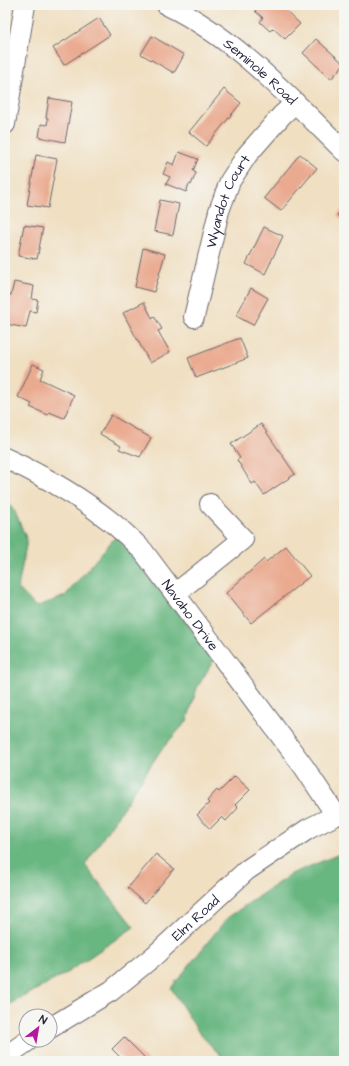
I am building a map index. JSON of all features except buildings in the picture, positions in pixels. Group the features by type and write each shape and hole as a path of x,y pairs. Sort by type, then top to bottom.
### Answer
{"street":[{"path":"5,124 12,46 25,5"},
{"name":"Seminole Road","path":"167,5 201,24 234,47 295,103 344,151"},
{"name":"Wyandot Court","path":"194,317 219,211 230,181 247,155 282,114 295,103"},
{"name":"Navaho Drive","path":"5,458 51,482 86,504 126,533 143,551 176,593 340,814"},
{"path":"176,593 243,539 210,504"},
{"name":"Elm Road","path":"58,1023 88,1006 122,982 154,956 246,870 308,829 340,814"},
{"path":"8,1061 5,1058 18,1048"}],"green space":[{"path":"5,498 15,512 27,540 18,588 36,607 65,596 116,536 215,658 197,688 187,721 161,750 85,865 134,927 65,974 5,1007"},
{"path":"344,852 344,1061 226,1061 199,1033 171,988 227,918 291,874"}]}
